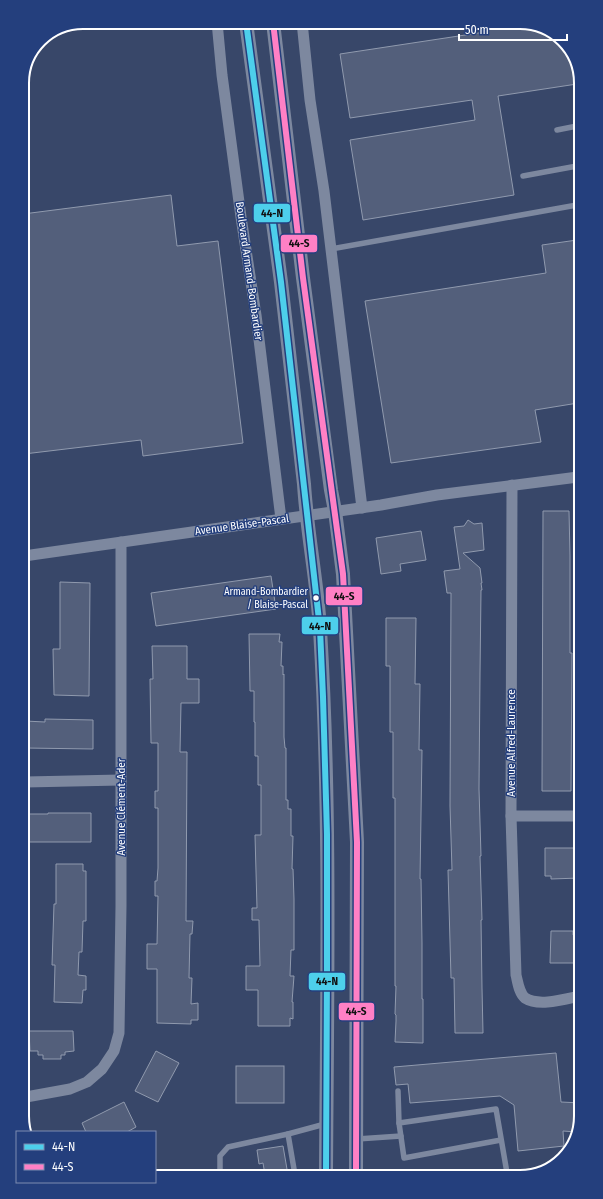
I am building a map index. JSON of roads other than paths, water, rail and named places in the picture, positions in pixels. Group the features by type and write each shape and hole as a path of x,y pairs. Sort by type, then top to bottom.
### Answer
{"street":[{"name":"Boulevard Armand-Bombardier","path":"218,29 240,217 256,315 281,519"},
{"path":"247,29 281,282 304,484 306,516 315,571 320,628 328,913 326,1170"},
{"path":"274,29 303,278 335,511 344,590 356,842 356,1170"},
{"path":"303,29 310,100 324,191 362,508"},
{"name":"Avenue Blaise-Pascal","path":"29,555 574,477"},
{"name":"Avenue Alfred-Laurence","path":"512,486 511,816 516,975 518,987 524,998 538,1003 574,997"},
{"name":"Avenue Clément-Ader","path":"29,1096 70,1089 87,1082 102,1069 114,1051 119,1033 121,542"},
{"path":"29,782 121,780"},
{"path":"511,816 574,816"}],"lane":[{"path":"557,130 574,127"},
{"path":"523,176 574,167"},
{"path":"331,249 574,206"},
{"path":"398,1091 399,1123 404,1158 501,1140"},
{"path":"399,1123 496,1109 506,1170"},
{"path":"220,1170 220,1156 228,1146 288,1134 326,1124"},
{"path":"288,1134 294,1170"},
{"path":"356,1139 401,1136"}],"place":[{"name":"Armand-Bombardier / Blaise-Pascal","path":"316,598"}]}
